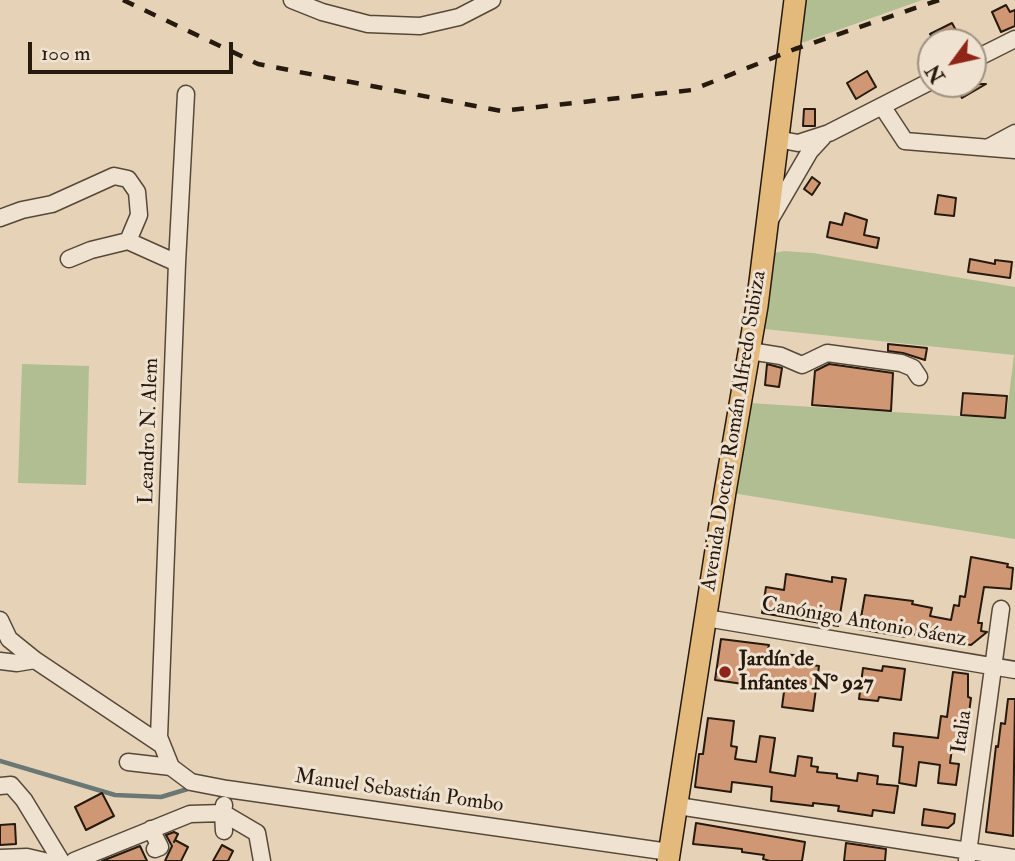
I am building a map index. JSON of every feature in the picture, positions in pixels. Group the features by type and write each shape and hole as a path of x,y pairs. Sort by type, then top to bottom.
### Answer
{"main road":[{"name":"Avenida Doctor Román Alfredo Subiza","path":"669,857 750,351 795,0"}],"street":[{"path":"292,0 322,12 368,24 420,26 459,17 492,0"},
{"path":"987,53 1015,39"},
{"path":"778,139 798,142 829,133 917,88"},
{"name":"Leandro N. Alem","path":"171,767 159,737 186,94"},
{"path":"881,106 905,141 1015,150"},
{"path":"766,226 810,151 829,133"},
{"path":"989,147 1015,133"},
{"path":"0,218 52,204 114,176 128,179 136,192 139,215 128,242"},
{"path":"0,209 22,210"},
{"path":"69,259 91,250 128,242 177,263"},
{"path":"750,351 782,356 802,366 827,353 901,363 914,369 919,377"},
{"name":"Italia","path":"967,856 1001,609"},
{"name":"Canónigo Antonio Sáenz","path":"706,618 1015,670"},
{"path":"0,622 9,639 35,660 162,744"},
{"path":"0,661 17,663 35,660"},
{"name":"Manuel Sebastián Pombo","path":"128,762 171,767 191,782 227,789 605,843 669,857"},
{"path":"0,786 11,785 24,800 61,861"},
{"path":"224,831 223,813 227,789"},
{"path":"678,807 967,856 1015,858"},
{"path":"74,861 190,814 223,813 262,832 260,861"},
{"path":"151,829 160,847 155,849"},
{"path":"603,861 605,843"},
{"path":"0,858 27,857 44,861"}],"green space":[{"path":"801,0 922,0 796,45"},
{"path":"774,253 813,253 1015,287 1015,539 732,493 749,403 1006,419 1014,355 764,329"},
{"path":"22,364 89,366 86,485 18,483"}],"building":[{"path":"1006,5 1010,12 1015,10 1015,26 1001,32 992,12"},
{"path":"952,23 955,28 942,28"},
{"path":"867,71 876,87 856,99 847,83"},
{"path":"804,109 815,109 815,126 803,126"},
{"path":"812,177 820,183 812,195 804,189"},
{"path":"938,195 956,198 954,216 935,214"},
{"path":"845,213 867,220 864,235 879,238 877,248 827,237 830,222 842,225"},
{"path":"970,259 995,264 995,260 1012,262 1010,278 968,272"},
{"path":"888,344 927,348 925,360 888,351"},
{"path":"767,364 782,368 779,387 765,385"},
{"path":"829,364 893,373 891,411 812,405 815,371"},
{"path":"963,393 1007,396 1005,418 961,415"},
{"path":"971,557 1008,564 1007,567 1013,568 1011,589 984,587 978,623 982,623 981,631 987,632 971,645 907,633 906,637 859,629 865,595 913,601 912,604 932,608 930,616 951,620 954,605 959,606 960,596 965,597"},
{"path":"786,574 832,582 832,577 846,579 838,626 762,613 766,587 784,590"},
{"path":"721,639 769,645 767,653 806,656 805,664 819,666 813,711 782,707 785,684 765,681 764,687 715,680"},
{"path":"883,666 905,669 901,700 879,697 878,701 859,699 863,668 882,671"},
{"path":"953,672 968,674 968,697 971,698 965,742 953,741 950,763 959,764 956,785 938,783 940,765 919,762 916,786 899,783 903,747 893,746 894,733 938,738 941,716 947,717"},
{"path":"1008,699 1015,699 1013,836 986,832 996,746 998,747 1001,723 1005,724"},
{"path":"708,718 734,721 731,746 737,747 735,759 756,762 760,736 775,738 770,772 795,776 798,756 812,758 811,766 818,767 817,772 837,774 837,778 857,781 858,773 878,776 877,784 898,786 894,813 873,810 872,816 838,811 839,806 771,801 772,787 732,782 731,792 695,787 699,754 703,754"},
{"path":"102,793 114,816 86,830 75,807"},
{"path":"924,809 955,814 954,823 948,828 922,825"},
{"path":"696,823 805,842 802,861 770,861 763,859 764,855 742,852 742,849 693,844"},
{"path":"15,824 16,844 0,845 0,825"},
{"path":"174,832 178,834 175,840 188,847 181,861 165,861 172,846 166,835"},
{"path":"846,843 886,849 885,861 844,861"},
{"path":"222,845 233,851 228,861 213,861"},
{"path":"140,846 147,861 102,861"}],"waterway":[{"path":"0,761 115,795 161,797 191,788"}],"railway":[{"path":"123,0 258,64 501,111 692,90 795,49 939,0"}],"place":[{"name":"Jardín de Infantes N° 927","path":"725,672"}]}
